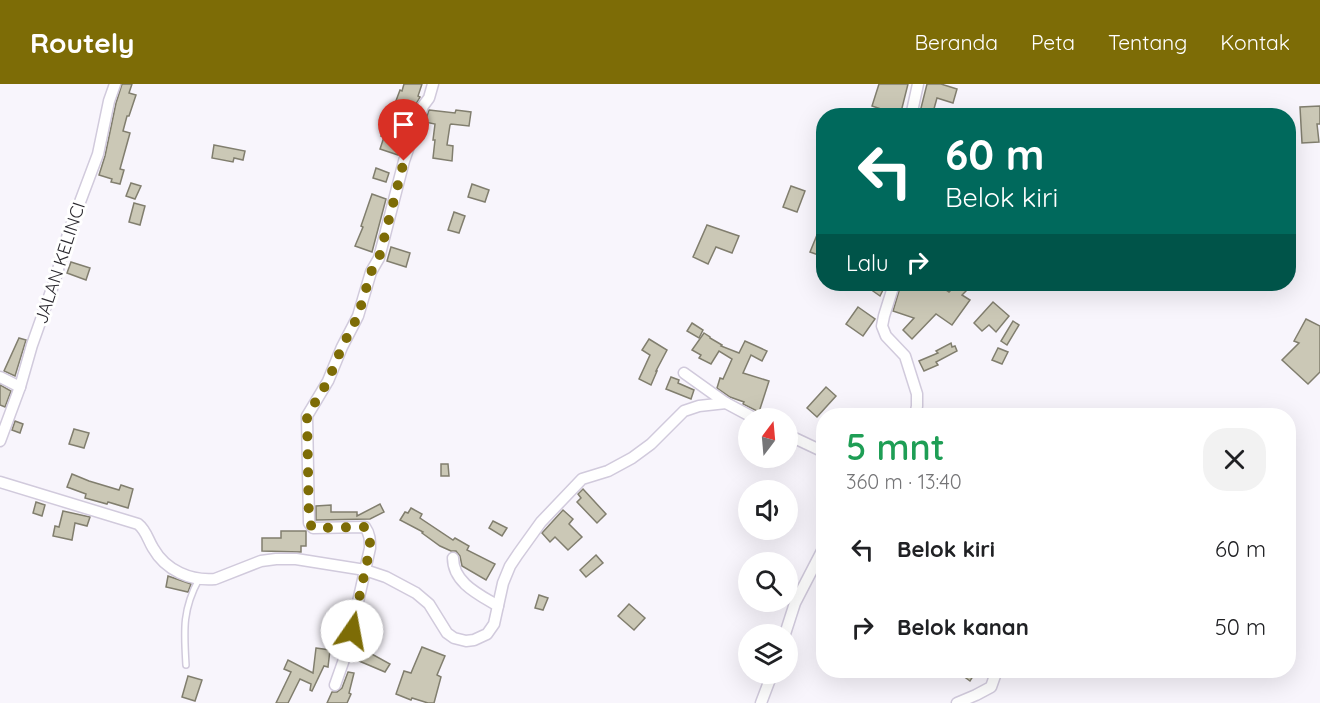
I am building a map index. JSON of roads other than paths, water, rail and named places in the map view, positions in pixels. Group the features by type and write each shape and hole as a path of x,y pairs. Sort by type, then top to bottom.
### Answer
{"street":[{"name":"JALAN KELINCI","path":"0,441 20,387 68,234 99,154 115,84"},
{"path":"335,685 347,651 370,548 365,527 313,528 309,523 307,416 328,381 358,316 371,272 379,258 404,161 433,84"},
{"path":"913,108 918,84"},
{"path":"892,291 882,326 886,336 905,356 917,394 917,408"},
{"path":"684,373 738,409"},
{"path":"0,377 20,387"},
{"path":"0,482 138,524 165,563 176,572 199,579 215,579 261,561 276,559 305,560 365,570 386,577 416,592 429,604 447,633 459,640 474,640 486,633 494,624 503,584 514,560 541,522 582,479 608,471 632,458 658,438 684,411 699,406 726,403"},
{"path":"798,440 816,448"},
{"path":"453,558 455,572 469,588 498,606"},
{"path":"788,624 795,603 816,562"},
{"path":"957,703 991,687 994,678"},
{"path":"761,703 768,684"}],"lane":[{"path":"186,665 184,626 189,597 199,579"}]}
